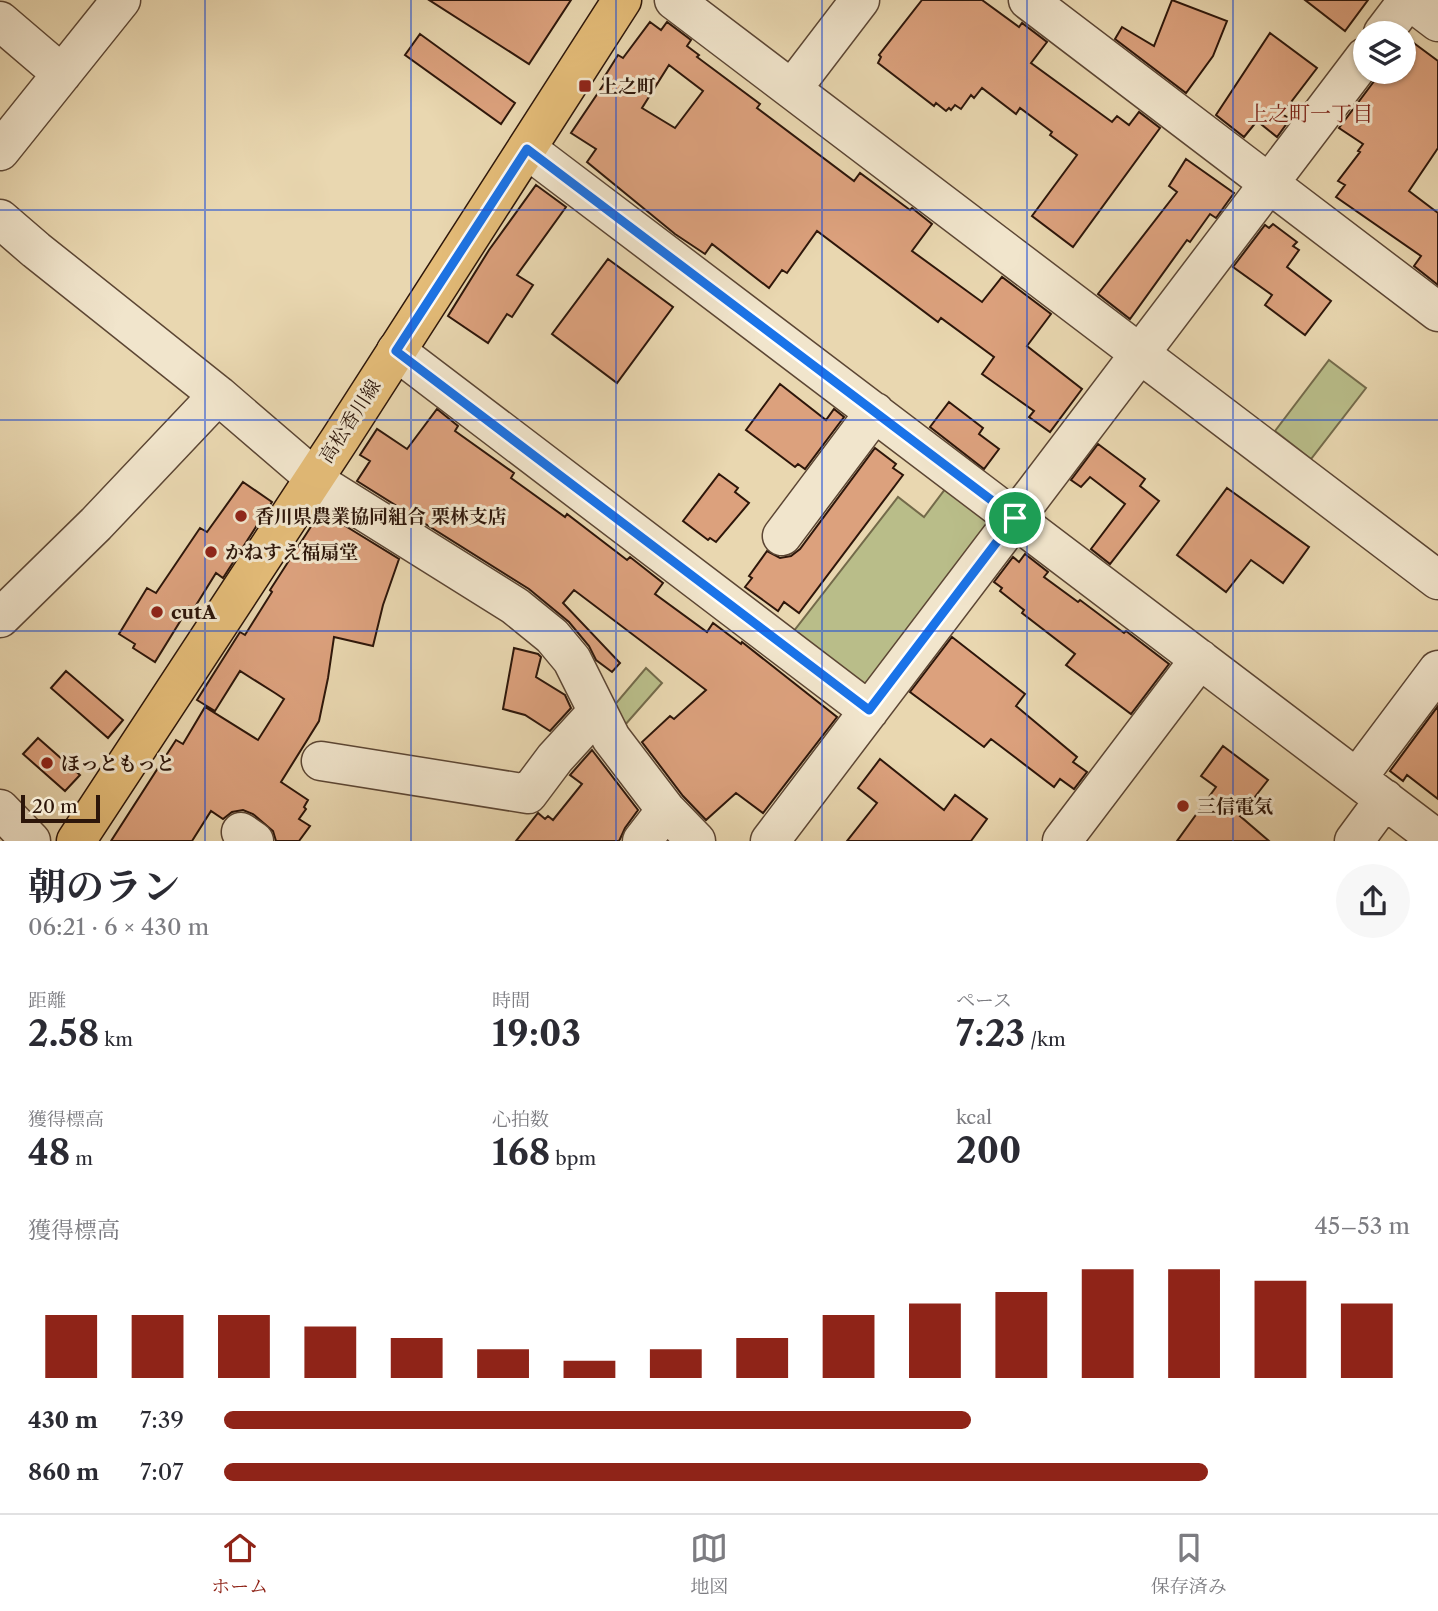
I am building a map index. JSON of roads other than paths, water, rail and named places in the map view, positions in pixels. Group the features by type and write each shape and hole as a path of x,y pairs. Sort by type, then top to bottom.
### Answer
{"main road":[{"name":"高松香川線","path":"76,841 622,0"}],"street":[{"path":"0,151 121,0"},
{"path":"674,0 1438,580"},
{"path":"792,89 860,0"},
{"path":"1028,0 1438,312"},
{"path":"1392,21 1409,0 1438,22"},
{"path":"0,21 62,74"},
{"path":"770,841 1353,73"},
{"path":"527,149 1438,840"},
{"path":"0,219 218,395 334,493 515,606 552,636 572,660 611,738 666,810 696,841"},
{"path":"396,351 869,710"},
{"path":"0,618 96,524 218,395"},
{"path":"782,536 875,412"},
{"path":"1062,841 1200,659"},
{"path":"1354,841 1371,789 1438,670"},
{"path":"344,773 496,776 528,794 555,758 597,712"},
{"path":"0,810 32,841"},
{"path":"642,841 666,810"}],"place":[{"name":"上之町","path":"585,86"},
{"name":"香川県農業協同組合 栗林支店","path":"241,516"},
{"name":"かねすえ福扇堂","path":"211,552"},
{"name":"cutA","path":"157,612"},
{"name":"ほっともっと","path":"47,763"},
{"name":"三信電気","path":"1183,806"}],"district":[{"name":"上之町一丁目","path":"1310,113"}]}
